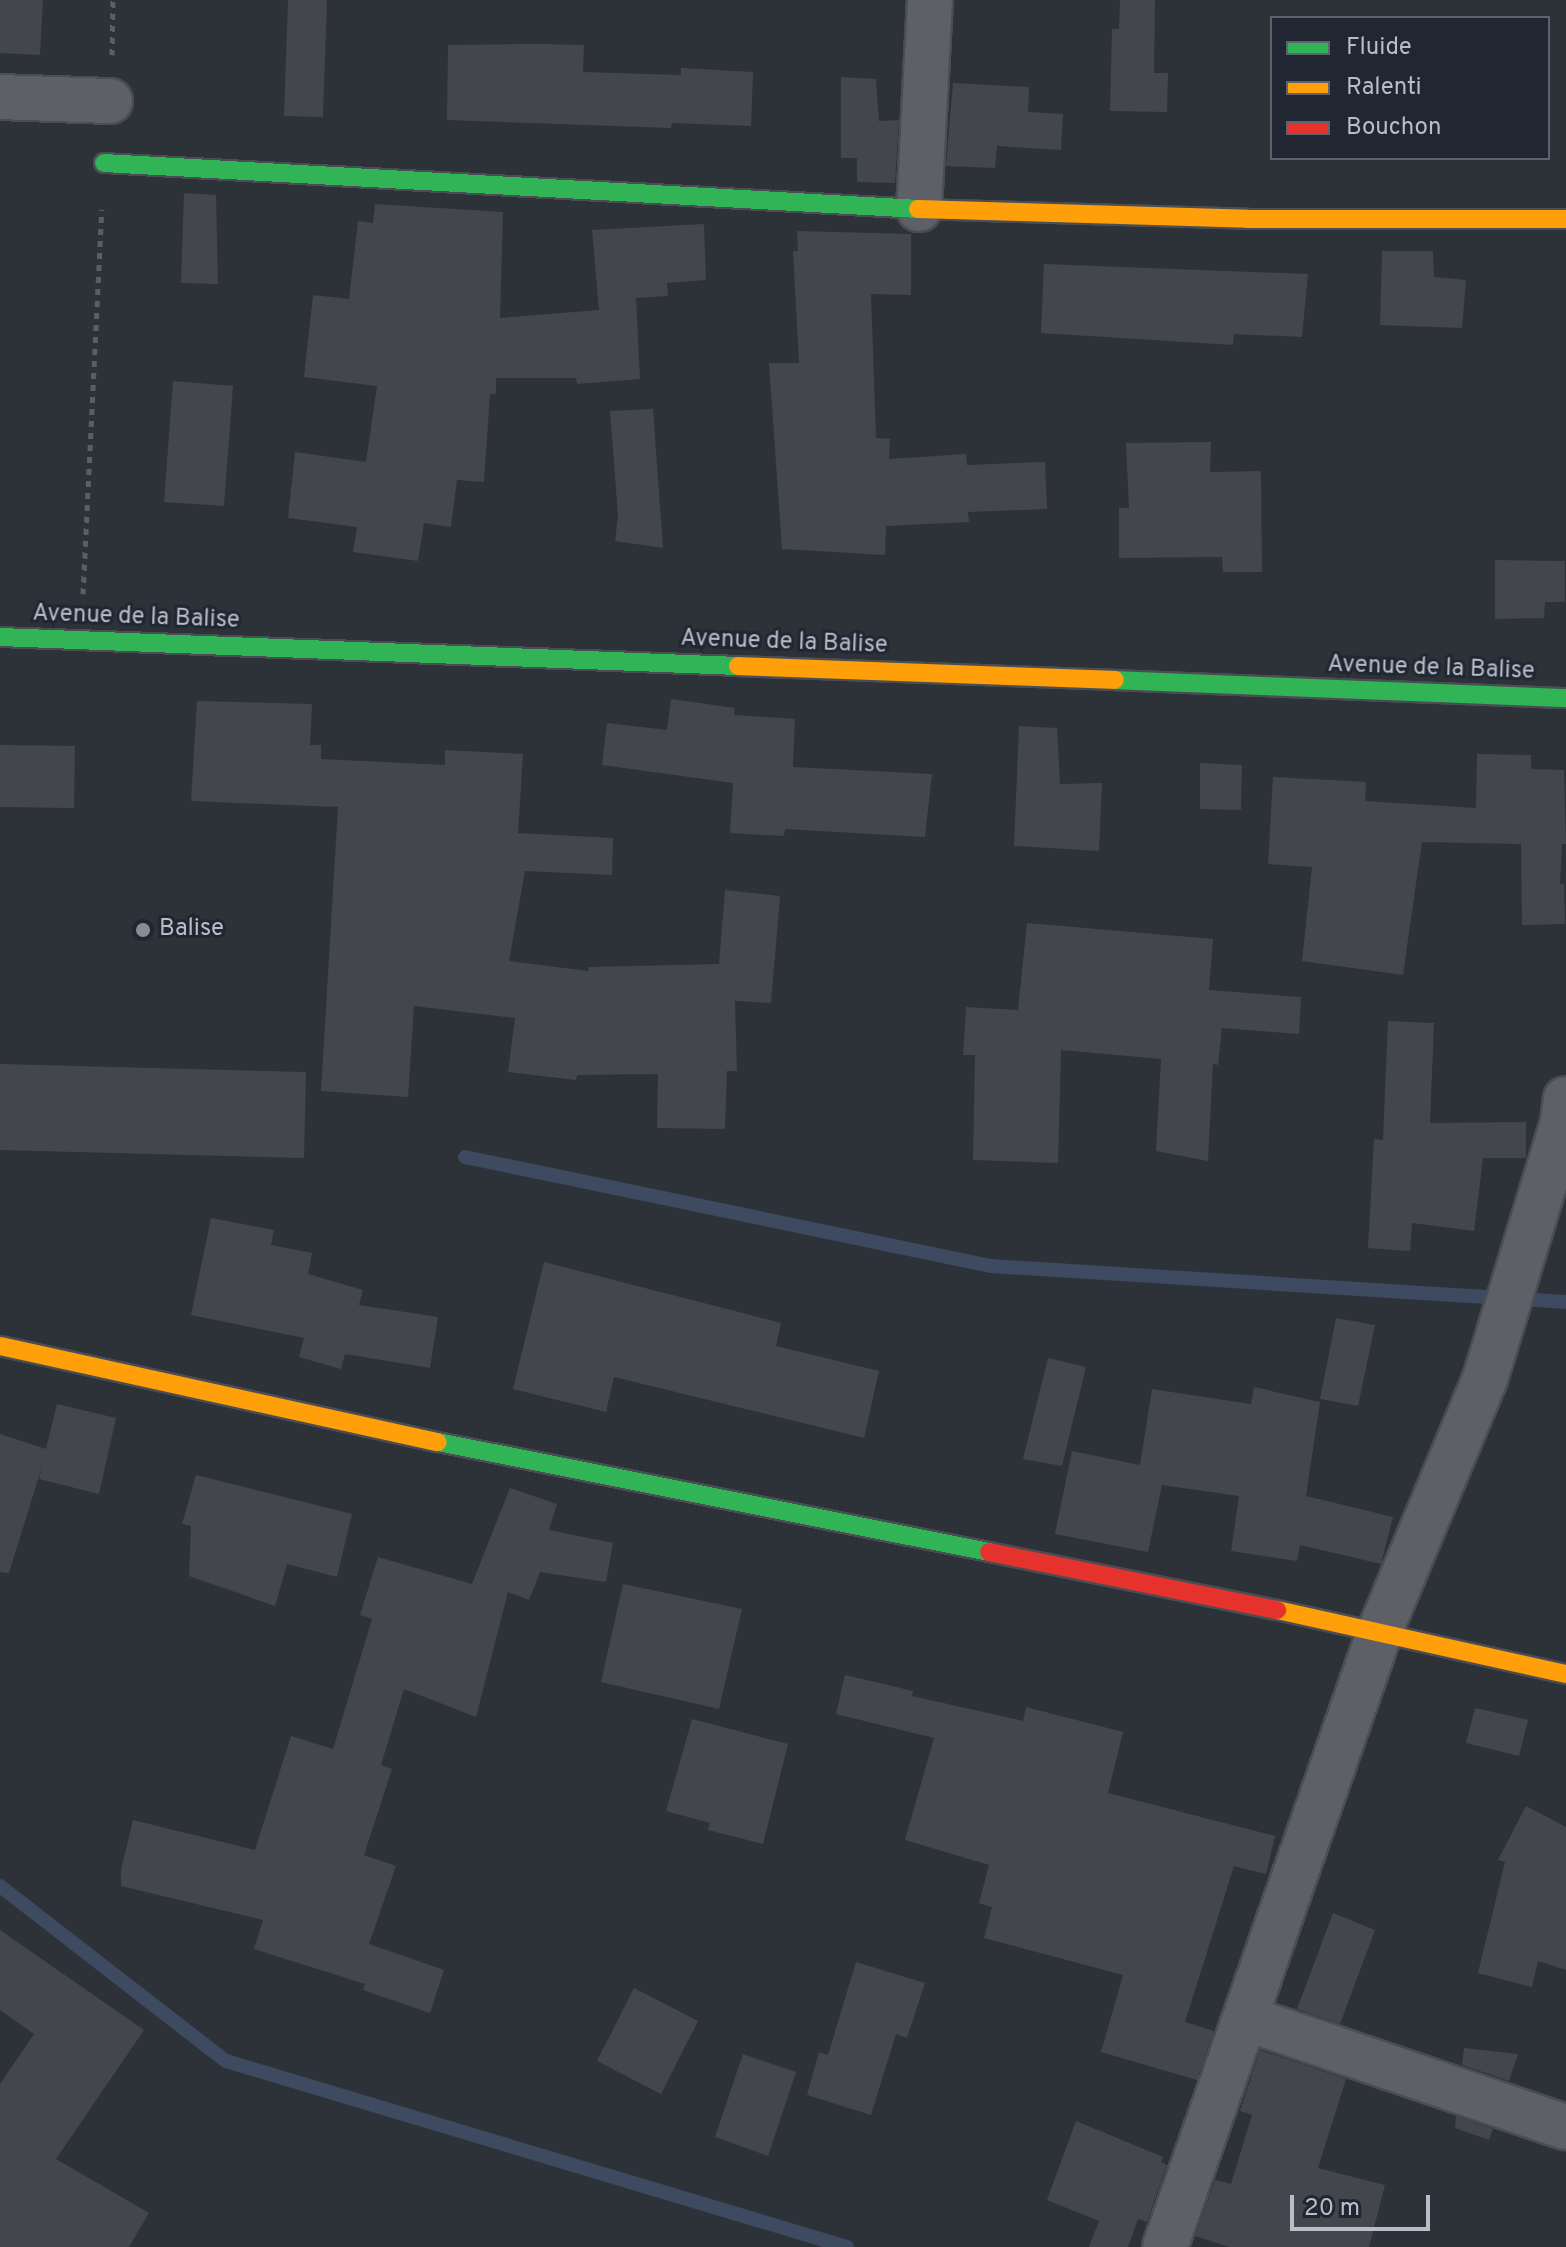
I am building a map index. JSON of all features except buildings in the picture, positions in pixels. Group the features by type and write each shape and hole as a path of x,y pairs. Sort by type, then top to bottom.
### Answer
{"street":[{"path":"919,209 930,0"},
{"path":"0,97 110,101"},
{"path":"104,163 919,209 1248,219 1566,219"},
{"name":"Avenue de la Balise","path":"0,637 1566,698"},
{"path":"1165,2247 1380,1631 1485,1379 1563,1122 1566,1099"},
{"path":"0,1346 370,1428 1380,1631 1566,1674"},
{"path":"1245,2018 1566,2127"}],"path":[{"path":"110,101 113,0"},
{"path":"81,639 104,163"}],"waterway":[{"path":"465,1157 991,1266 1566,1302"},
{"path":"0,1886 226,2061 847,2247"}],"traffic: fast":[{"path":"104,163 918,209"},
{"path":"0,637 738,666"},
{"path":"1115,680 1566,698"},
{"path":"438,1442 989,1552"}],"traffic: slow":[{"path":"918,209 1248,219 1566,219"},
{"path":"738,666 1115,680"},
{"path":"0,1346 438,1442"},
{"path":"1277,1610 1566,1674"}],"traffic: jam":[{"path":"989,1552 1277,1610"}],"place":[{"name":"Balise","path":"143,930"}]}
